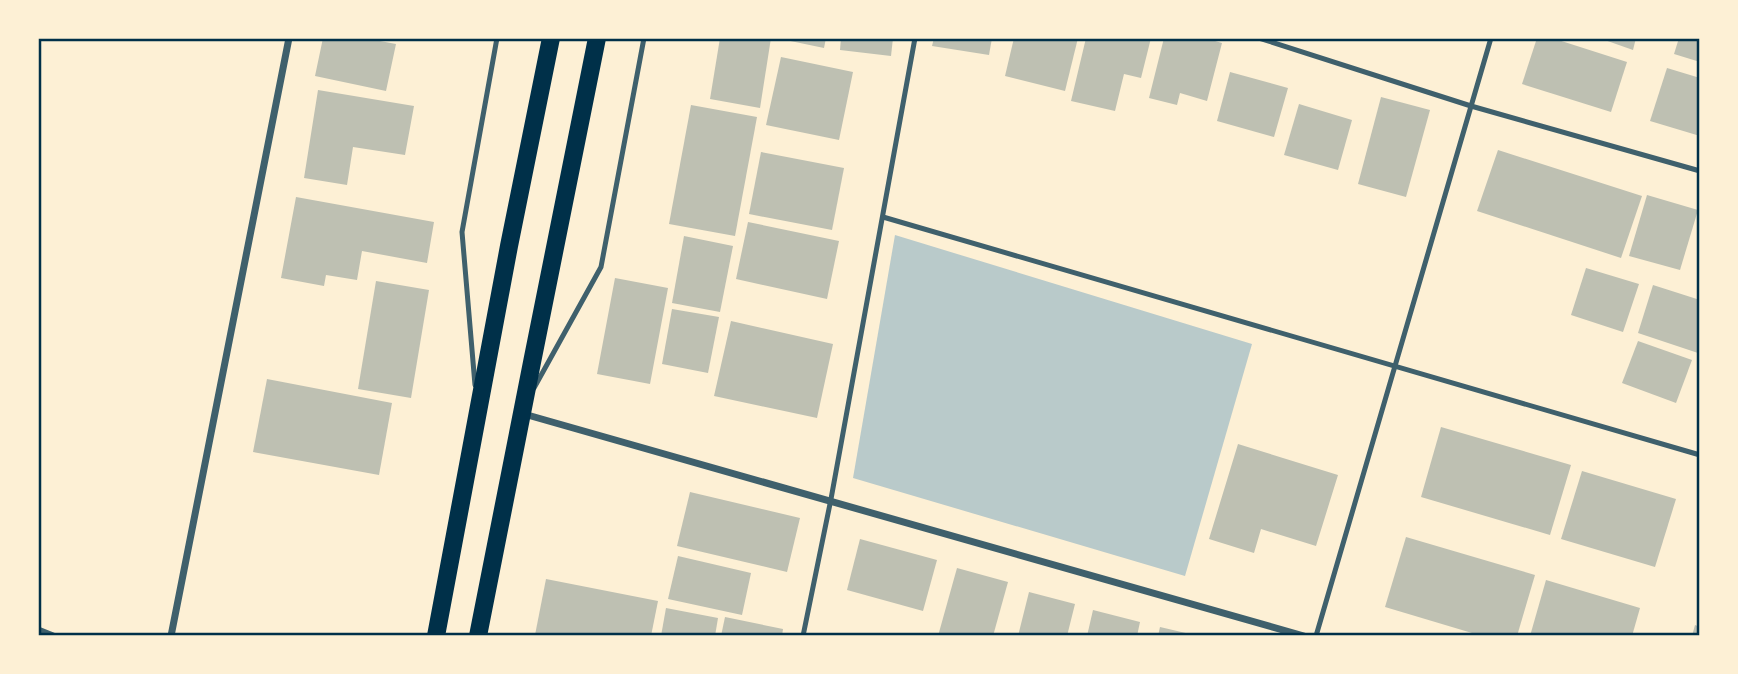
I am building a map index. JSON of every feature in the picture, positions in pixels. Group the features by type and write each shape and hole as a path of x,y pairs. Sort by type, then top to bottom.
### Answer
{"main road":[{"path":"436,635 551,38"},
{"path":"478,635 520,413 555,255 597,38"}],"street":[{"path":"171,635 289,38"},
{"path":"520,413 1304,635"},
{"path":"38,630 53,635"}],"lane":[{"path":"478,418 462,232 496,38"},
{"path":"520,413 601,267 644,38"},
{"path":"803,635 831,499 915,38"},
{"path":"1259,38 1471,106 1699,171"},
{"path":"1316,635 1490,38"},
{"path":"883,217 1699,455"}],"shaded area":[{"path":"895,235 1252,344 1185,576 853,478"}],"building":[{"path":"323,38 381,38 380,41 396,44 386,91 315,76"},
{"path":"720,38 771,38 760,108 710,99"},
{"path":"776,38 826,38 824,48"},
{"path":"841,38 893,38 891,56 840,50"},
{"path":"934,38 992,38 989,55 932,46"},
{"path":"1014,38 1078,38 1065,91 1005,76"},
{"path":"1086,38 1151,38 1141,78 1124,74 1115,111 1071,101"},
{"path":"1164,38 1205,38 1222,43 1207,101 1180,93 1177,105 1149,98"},
{"path":"1537,38 1552,38 1627,62 1611,112 1522,84"},
{"path":"1599,38 1636,38 1633,50"},
{"path":"1679,38 1700,38 1700,62 1674,54"},
{"path":"781,57 853,72 839,140 766,125"},
{"path":"1667,68 1700,78 1700,136 1650,121"},
{"path":"1230,72 1288,88 1274,137 1217,121"},
{"path":"318,90 414,106 405,155 353,147 347,185 304,178"},
{"path":"1381,97 1430,110 1406,197 1358,184"},
{"path":"1299,104 1352,120 1338,170 1284,155"},
{"path":"691,105 757,117 735,236 669,224"},
{"path":"1498,150 1642,196 1621,258 1477,211"},
{"path":"761,152 844,168 832,230 749,214"},
{"path":"1647,195 1698,210 1680,270 1629,256"},
{"path":"296,197 434,222 427,263 362,251 357,280 326,275 324,286 281,278"},
{"path":"748,222 839,241 827,299 736,279"},
{"path":"684,236 733,246 720,312 672,303"},
{"path":"1586,268 1639,284 1623,332 1571,315"},
{"path":"615,278 668,288 650,384 597,374"},
{"path":"376,281 429,290 411,398 358,389"},
{"path":"1653,285 1700,300 1698,353 1638,333"},
{"path":"672,309 719,317 708,373 662,364"},
{"path":"731,321 833,344 817,418 714,396"},
{"path":"1638,341 1692,360 1676,403 1622,383"},
{"path":"267,379 392,403 379,475 253,452"},
{"path":"1441,427 1571,465 1550,535 1421,497"},
{"path":"1238,444 1338,475 1316,546 1261,529 1254,553 1209,539"},
{"path":"1582,471 1676,499 1655,567 1561,539"},
{"path":"690,492 800,518 787,572 677,546"},
{"path":"1406,537 1535,575 1517,636 1482,636 1385,607"},
{"path":"860,539 937,560 923,611 847,590"},
{"path":"678,556 751,573 742,615 668,599"},
{"path":"957,568 1008,582 993,636 938,636"},
{"path":"546,579 658,601 651,636 535,635"},
{"path":"1546,580 1640,608 1632,636 1530,636"},
{"path":"1029,592 1075,604 1067,636 1018,636"},
{"path":"666,608 718,618 715,636 661,636"},
{"path":"1093,610 1140,622 1137,636 1087,636"},
{"path":"725,617 783,629 782,636 721,636"},
{"path":"1695,625 1700,627 1700,636 1692,636"},
{"path":"1160,627 1190,634 1190,636 1158,636"}]}
